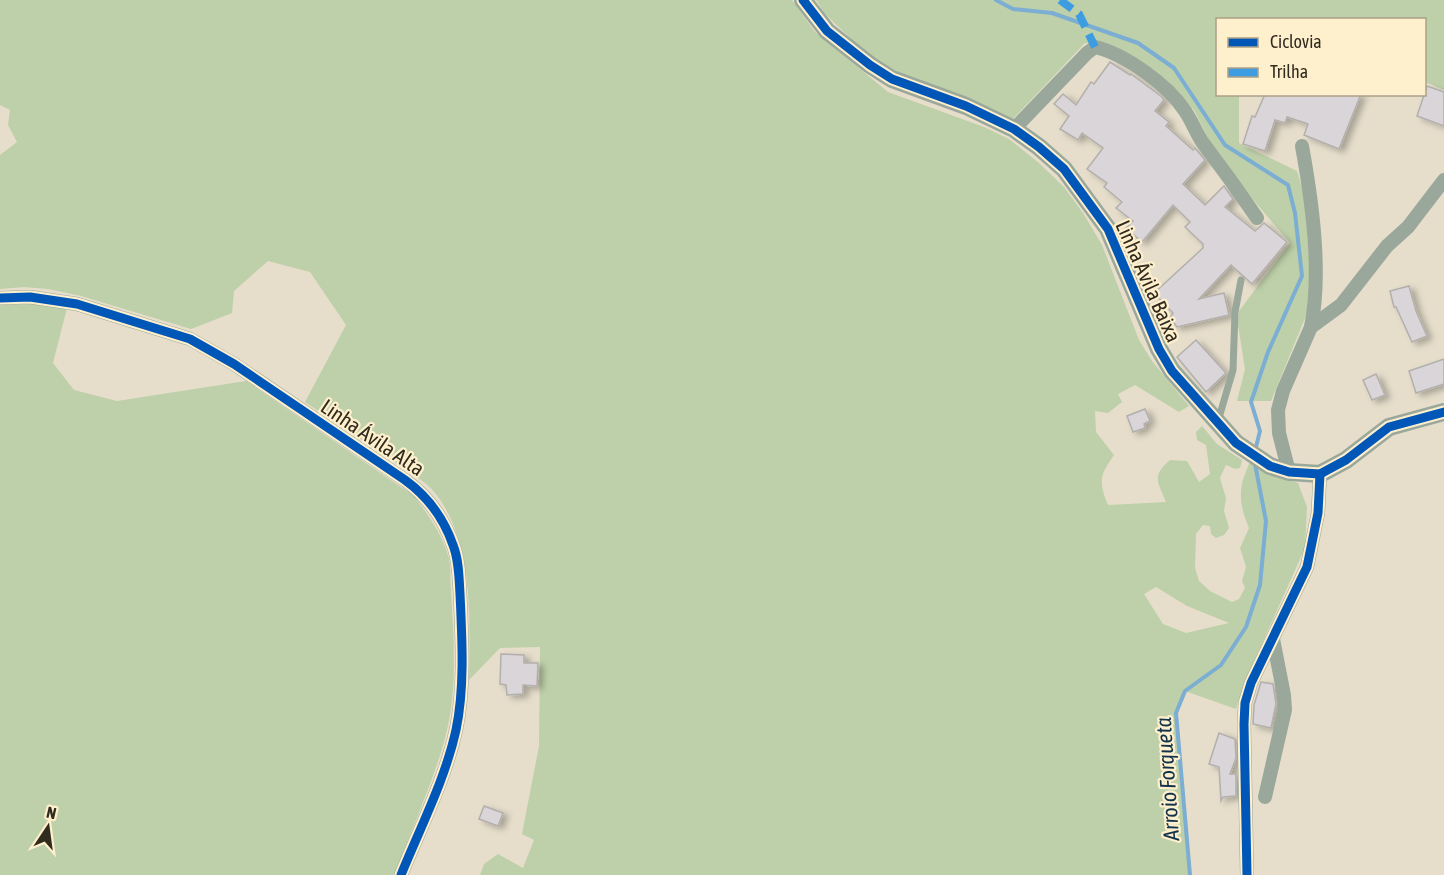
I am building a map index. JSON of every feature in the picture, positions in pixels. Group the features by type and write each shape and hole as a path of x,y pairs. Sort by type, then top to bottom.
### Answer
{"street":[{"name":"Linha Ávila Baixa","path":"803,0 827,31 870,65 892,79 966,106 1014,129 1064,169 1108,229 1159,349 1172,371 1236,443 1270,466 1289,472 1320,474"},
{"path":"1014,129 1087,53 1095,47 1109,50 1139,68 1177,102 1201,141 1257,218"},
{"path":"1289,472 1279,433 1278,410 1283,391 1311,327 1316,301 1312,208 1302,146"},
{"path":"1311,327 1341,305 1387,246 1408,227 1444,180"},
{"name":"Linha Ávila Alta","path":"0,298 30,297 77,304 190,339 234,364 405,480 419,490 431,504 453,545 457,562 462,628 459,709 450,750 401,875"},
{"path":"1247,875 1245,703 1251,683 1307,567 1318,513 1320,474 1346,460 1389,427 1444,412"},
{"path":"1265,797 1285,710 1272,639"}],"lane":[{"path":"1217,423 1233,370 1235,312 1241,280"}],"green space":[{"path":"0,0 792,0 815,32 888,92 984,127 1009,139 1064,187 1083,213 1102,245 1139,340 1152,361 1189,406 1179,412 1135,385 1118,394 1122,402 1108,413 1095,411 1096,432 1114,455 1102,478 1108,505 1166,502 1158,475 1170,460 1187,461 1199,482 1210,474 1206,445 1197,440 1196,432 1202,426 1217,444 1242,460 1240,468 1235,469 1226,465 1220,478 1226,498 1224,511 1229,528 1224,535 1216,538 1211,534 1210,526 1203,525 1196,534 1195,568 1199,581 1210,591 1232,602 1239,599 1245,588 1242,581 1246,567 1240,548 1249,528 1241,495 1243,479 1250,462 1275,477 1298,483 1307,507 1305,548 1244,684 1236,709 1185,691 1176,713 1190,875 480,875 484,864 498,854 523,868 534,840 522,834 539,746 540,647 500,648 469,680 470,633 467,584 457,536 448,514 436,494 420,479 305,402 346,325 310,272 268,261 234,291 232,313 191,329 81,296 48,289 24,287 0,289 0,155 17,142 8,125 10,110 0,105","holes":["1156,587 1187,606 1229,623 1186,633 1163,624 1144,594"]},
{"path":"816,0 1444,0 1444,90 1426,82 1426,18 1216,18 1216,96 1239,96 1239,143 1297,171 1305,198 1312,301 1271,401 1237,401 1245,369 1238,325 1239,311 1290,243 1244,189 1211,144 1194,110 1174,90 1099,43 1085,43 1011,121 902,74 867,54 825,14"},
{"path":"34,304 67,308 53,363 74,390 117,401 246,381 414,496 434,524 442,539 450,564 454,648 451,705 439,759 394,875 0,875 0,305"}],"building":[{"path":"1110,62 1162,97 1164,100 1155,111 1169,122 1166,126 1193,150 1195,148 1205,160 1183,184 1205,205 1224,186 1233,199 1225,207 1255,231 1264,223 1287,242 1252,284 1231,265 1199,299 1224,293 1229,315 1177,327 1170,318 1173,313 1154,293 1203,248 1203,244 1185,227 1190,222 1173,205 1142,242 1126,228 1133,221 1116,208 1122,202 1104,187 1107,183 1087,169 1103,148 1082,133 1078,140 1060,129 1069,116 1054,104 1063,94 1076,105 1091,82 1094,84"},
{"path":"1427,86 1444,92 1444,126 1417,116 1424,96 1426,96"},
{"path":"1264,96 1360,96 1339,149 1304,135 1308,124 1287,117 1285,123 1275,120 1265,151 1243,144 1252,116 1255,117"},
{"path":"1409,286 1416,311 1427,336 1412,342 1394,307 1390,291"},
{"path":"1196,340 1226,373 1206,392 1177,357"},
{"path":"1444,359 1444,384 1416,393 1409,371"},
{"path":"1376,374 1385,395 1372,400 1363,380"},
{"path":"1145,409 1150,421 1144,424 1145,428 1133,432 1127,416"},
{"path":"501,654 524,655 524,663 538,663 537,686 523,685 523,694 507,695 506,685 500,684"},
{"path":"1261,682 1273,684 1276,704 1271,728 1253,724 1254,705"},
{"path":"1219,733 1235,739 1236,758 1230,774 1236,774 1236,796 1223,797 1221,801 1219,767 1209,764"},
{"path":"484,806 503,813 498,826 479,819"}],"waterway":[{"name":"Arroio Forqueta","path":"996,0 1013,9 1052,13 1138,43 1174,68 1225,145 1288,185 1295,213 1302,276 1268,352 1251,402 1260,431 1255,451"},
{"name":"Arroio Forqueta","path":"1190,875 1176,713 1185,691 1221,665 1246,627 1260,585 1266,521 1255,464"}],"marked path":[{"path":"1060,0 1079,14 1095,47"}],"cycle path":[{"path":"803,0 827,31 870,65 892,79 966,106 1014,129 1064,169 1108,229 1159,349 1172,371 1236,443 1270,466 1289,472 1320,474 1346,460 1389,427 1444,412"},
{"path":"0,298 30,297 77,304 190,339 234,364 405,480 421,493 434,509 445,526 458,563 462,645 461,697 456,730 445,767 432,804 401,875"},
{"path":"1247,875 1245,703 1251,683 1307,567 1318,513 1320,474"}]}
